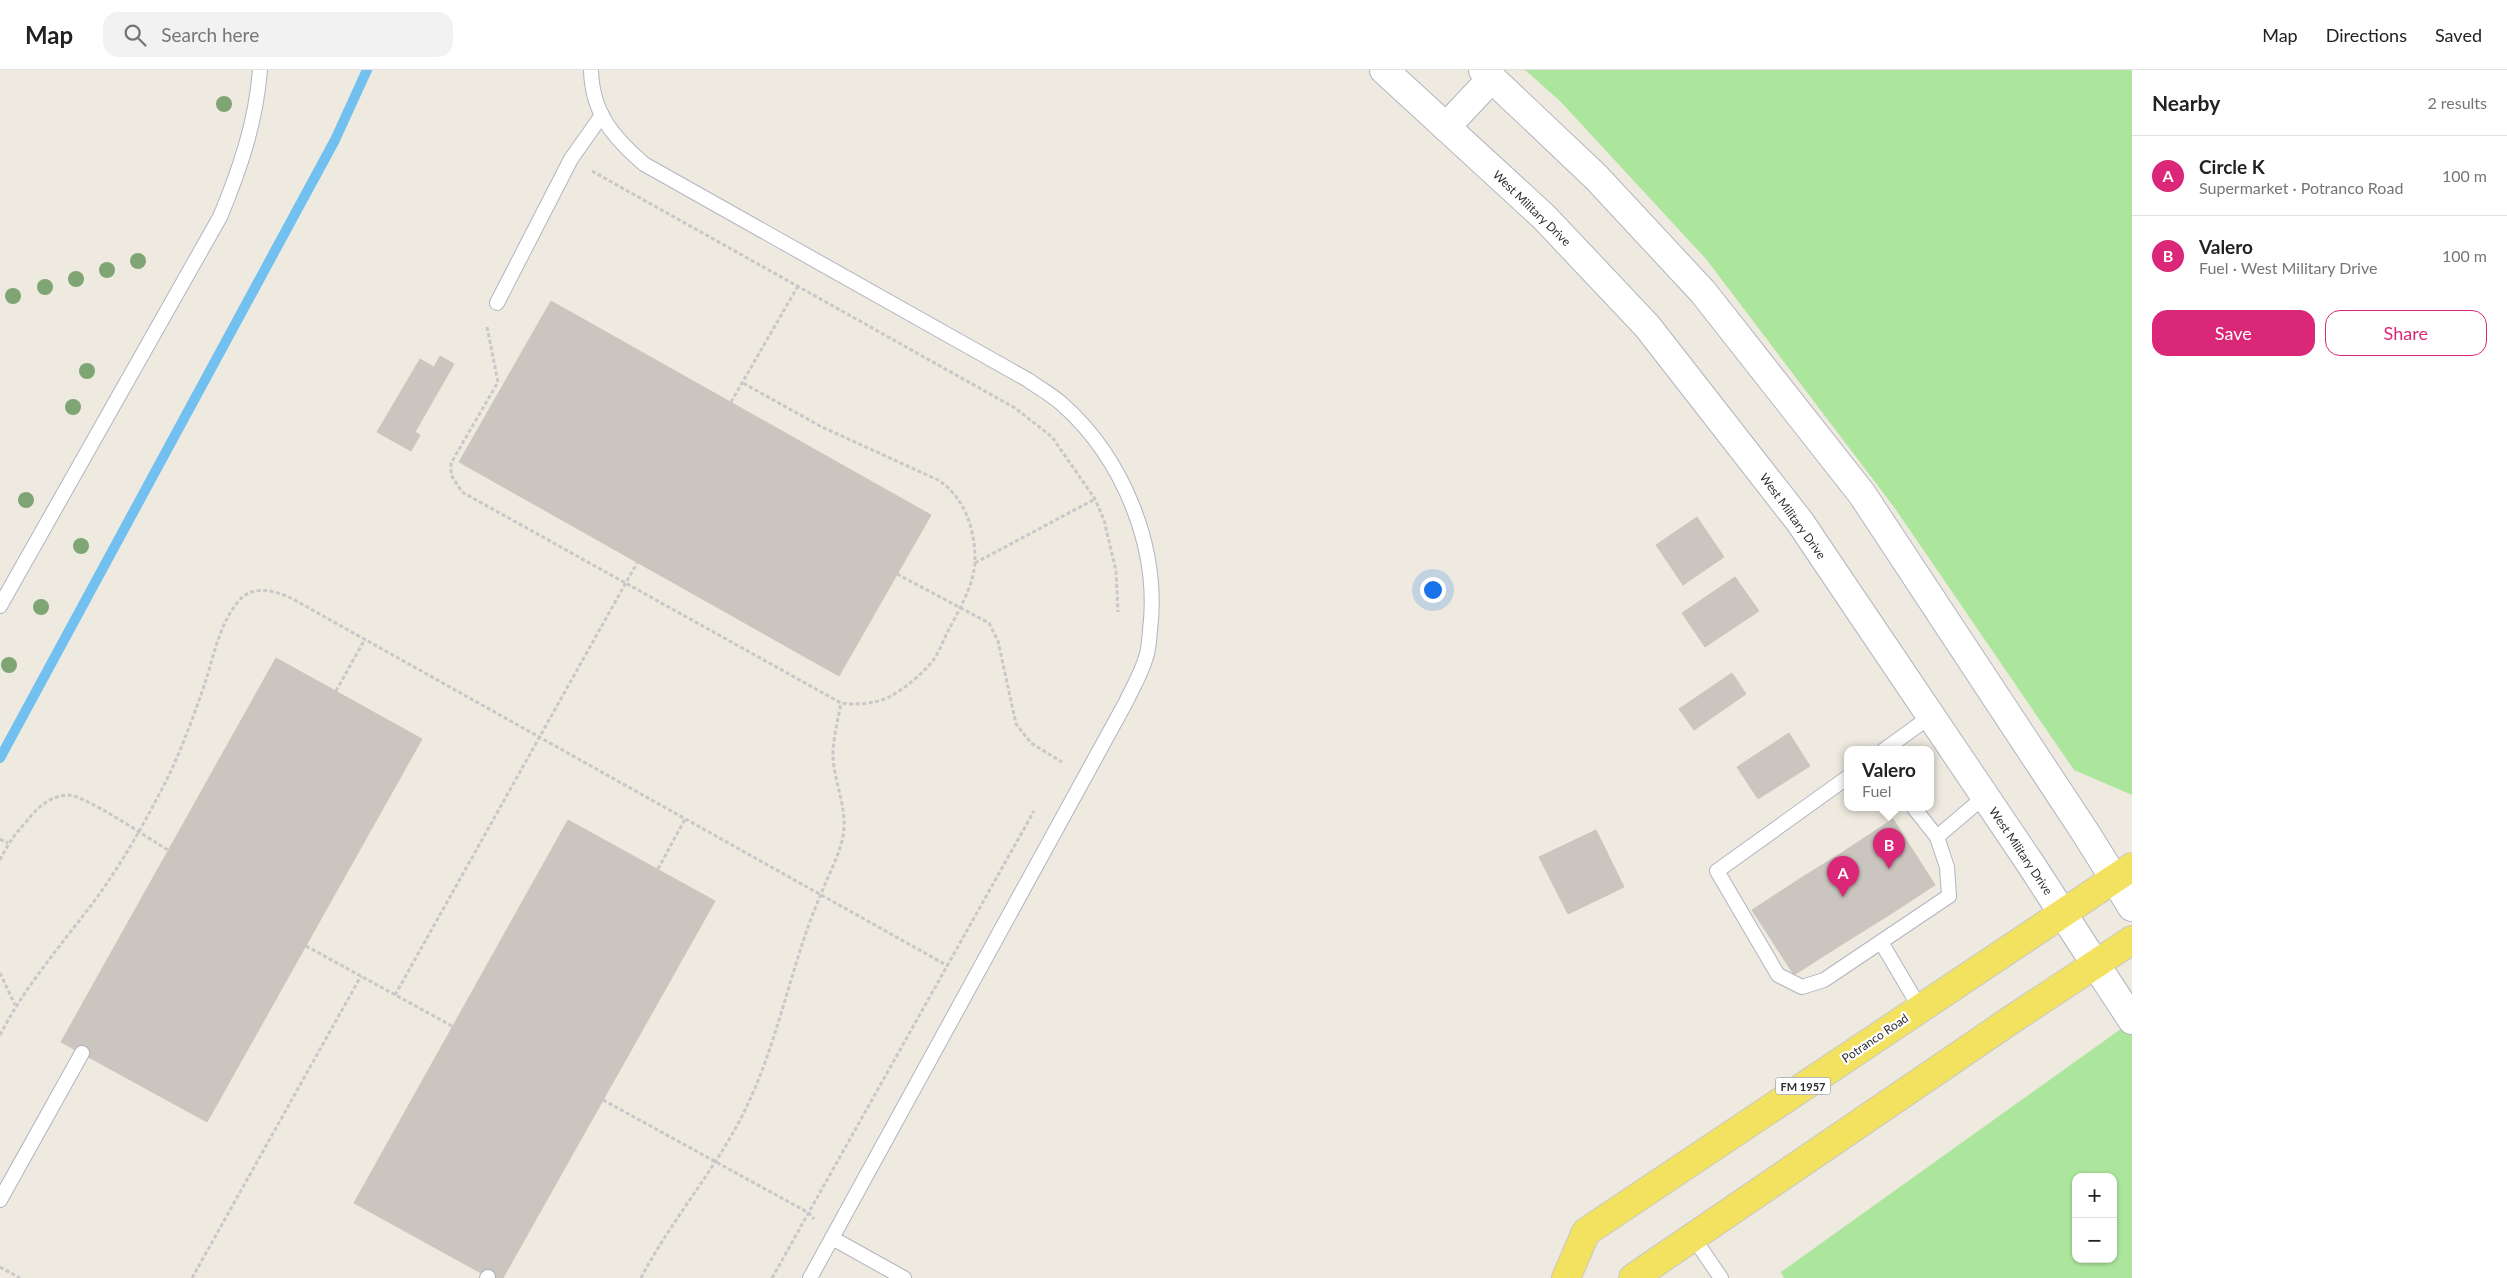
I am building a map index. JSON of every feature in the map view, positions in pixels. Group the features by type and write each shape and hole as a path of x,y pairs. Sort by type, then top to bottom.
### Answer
{"main road":[{"name":"West Military Drive","path":"1384,70 1544,217 1647,326 1800,522 1986,796 2132,1020"},
{"path":"1446,127 1487,74 1596,177 1703,292 1862,494 2123,873 2132,907"},
{"name":"Potranco Road","path":"1566,1278 1586,1232 2123,873"},
{"path":"1633,1278 2008,1022 2132,940"}],"lane":[{"path":"0,606 220,218 242,166 257,103 260,70"},
{"path":"591,70 594,96 602,115 618,140 644,164 1002,366 1062,404 1089,433 1113,466 1137,517 1151,576 1153,607 1147,656 1126,702 810,1278"},
{"path":"497,303 571,159 602,115"},
{"path":"1890,746 1931,716"},
{"path":"1844,780 1716,871 1778,975 1802,987 1824,980 1949,896 1947,866 1937,837 1916,811"},
{"path":"1937,837 1986,796"},
{"path":"1881,942 1920,1008"},
{"path":"0,1200 82,1053"},
{"path":"1693,1237 1721,1278"},
{"path":"832,1238 904,1278"}],"path":[{"path":"571,159 1015,408 1052,437 1095,499 1104,520 1116,571 1118,612"},
{"path":"731,402 798,286"},
{"path":"497,303 486,324 498,382 451,463 451,474 462,492 627,582 841,703 857,705 888,698 907,685 932,663 961,607 975,563 972,532 967,516 952,489 938,480 820,426 743,382"},
{"path":"975,563 1095,499"},
{"path":"396,994 541,738 637,563"},
{"path":"897,574 989,623 998,640 1016,724 1031,743 1062,762"},
{"path":"0,1035 16,1006 42,967 102,890 138,833 165,783 184,738 224,624 237,602 248,592 261,590 276,592 365,640 948,966"},
{"path":"336,691 365,640"},
{"path":"641,1278 668,1232 742,1118 769,1055 800,950 820,895 835,863 842,839 844,814 833,752 841,703"},
{"path":"1057,770 1066,754"},
{"path":"0,860 8,843 37,808 50,799 68,795 88,802 168,850"},
{"path":"772,1278 1038,804"},
{"path":"658,869 685,819"},
{"path":"0,839 8,843"},
{"path":"306,946 452,1026"},
{"path":"0,973 16,1006"},
{"path":"192,1278 361,976"},
{"path":"603,1100 809,1214 832,1238"},
{"path":"0,1267 20,1278"}],"green space":[{"path":"1525,70 2132,70 2132,795 2074,770 1894,507 1706,259 1560,101"},
{"path":"2132,1021 2132,1278 1784,1278 1781,1272"}],"building":[{"path":"551,301 931,515 839,676 459,462"},
{"path":"440,356 454,364 415,432 420,435 411,451 377,432 420,359 434,367"},
{"path":"1697,517 1724,557 1683,585 1656,545"},
{"path":"1735,577 1759,611 1705,647 1682,613"},
{"path":"276,658 422,739 207,1122 61,1042"},
{"path":"1732,673 1746,694 1694,730 1679,709"},
{"path":"1789,733 1810,766 1758,799 1737,767"},
{"path":"1893,819 1935,885 1886,917 1843,852"},
{"path":"568,820 715,901 503,1278 490,1278 354,1203"},
{"path":"1596,830 1624,887 1568,914 1539,857"},
{"path":"1843,852 1886,917 1844,943 1801,878"},
{"path":"1801,878 1844,943 1794,975 1752,910"}],"waterway":[{"path":"0,758 335,140 367,70"}],"place":[{"name":"Valero","path":"1889,869"},
{"name":"Circle K","path":"1843,897"}]}
